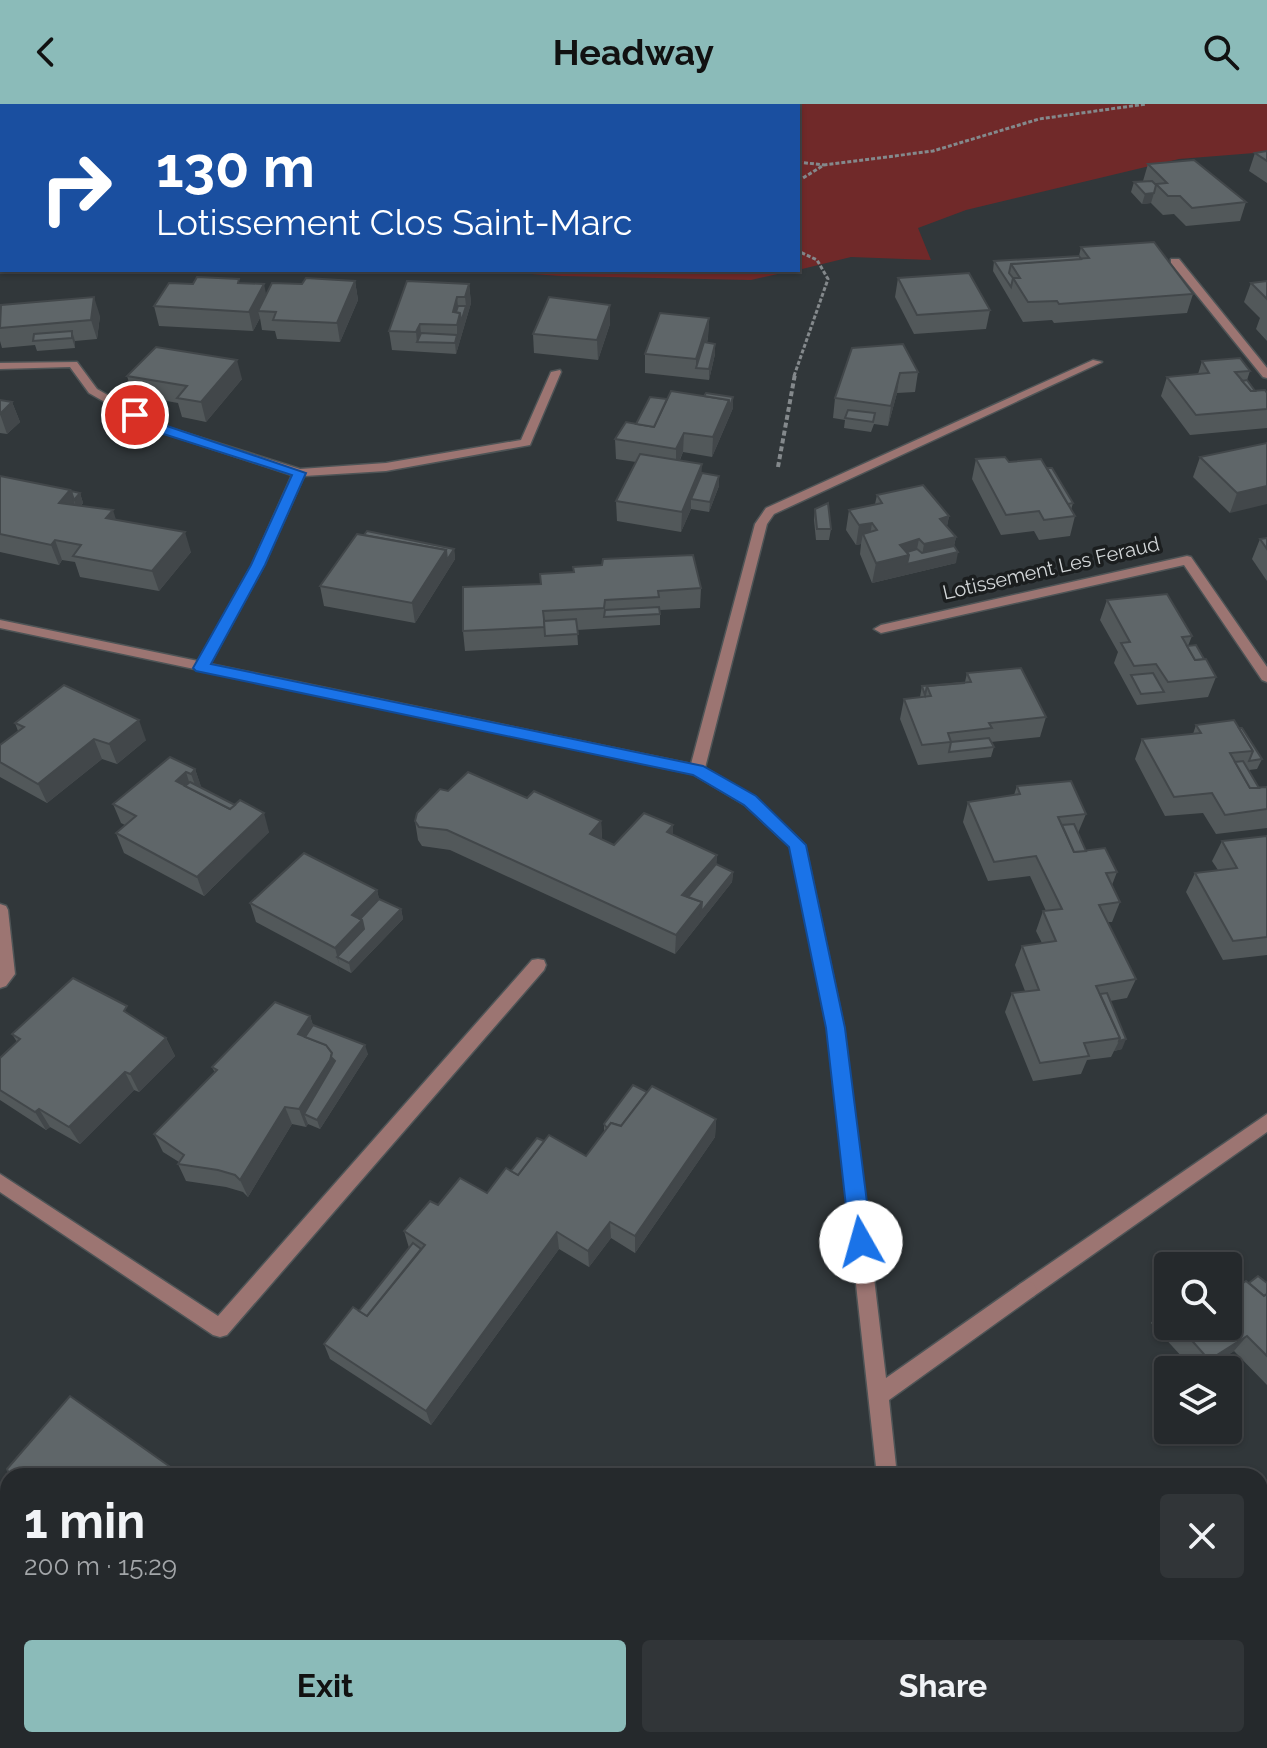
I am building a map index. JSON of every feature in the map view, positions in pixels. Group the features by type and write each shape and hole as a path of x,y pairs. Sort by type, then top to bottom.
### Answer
{"street":[{"path":"1175,261 1267,375"},
{"path":"697,770 761,524 770,511 1097,362"},
{"path":"0,366 73,364 93,391 156,427 299,473 386,467 526,443 556,372"},
{"path":"201,668 258,565 299,473"},
{"name":"Lotissement Les Feraud","path":"881,629 1187,560 1267,677"},
{"path":"0,624 697,770 750,801 797,845 836,1028 886,1468"},
{"path":"0,910 7,974 0,981"},
{"path":"0,1182 220,1328 538,965"},
{"path":"879,1395 1267,1122"}],"path":[{"path":"800,162 824,165 933,151 1039,119 1146,104"},
{"path":"800,180 824,165"},
{"path":"770,511 794,377 828,279 817,260 800,252"}],"shaded area":[{"path":"800,104 1267,104 1267,152 1179,159 966,210 918,228 931,260 851,257 800,270"},
{"path":"499,272 787,272 751,280"}],"building":[{"path":"1267,151 1267,161 1255,153"},
{"path":"1194,160 1246,202 1192,208 1180,196 1168,196 1156,184 1167,183 1148,164"},
{"path":"1152,181 1156,185 1154,193 1145,194 1134,182"},
{"path":"1154,242 1193,294 1059,304 1057,301 1028,302 1013,278 1020,278 1011,264 1089,258 1081,247"},
{"path":"1079,256 1081,259 1011,264 1011,287 994,261"},
{"path":"969,273 990,310 917,315 898,278"},
{"path":"197,277 264,284 249,312 154,306 169,283 193,284"},
{"path":"306,278 355,281 337,323 273,320 276,312 258,311 272,283 302,284"},
{"path":"407,281 469,284 465,297 457,297 453,312 460,313 457,325 420,324 416,332 389,331"},
{"path":"1267,281 1267,299 1251,283"},
{"path":"94,297 91,320 0,328 1,305"},
{"path":"549,297 610,305 597,340 533,334"},
{"path":"458,306 466,306 461,322 460,313 456,312"},
{"path":"660,313 709,318 696,359 645,354"},
{"path":"72,331 72,338 33,341 34,334"},
{"path":"421,333 457,335 455,343 417,342"},
{"path":"704,342 715,344 709,369 696,368"},
{"path":"903,344 918,372 900,373 891,406 835,398 852,348"},
{"path":"156,347 237,360 201,402 177,398 187,386 127,376"},
{"path":"1240,358 1250,371 1235,372 1251,391 1265,390 1267,409 1196,415 1167,377 1209,373 1202,361"},
{"path":"1247,380 1255,391 1251,391 1242,381"},
{"path":"671,391 729,400 713,437 684,433 676,449 615,439 626,422 654,427"},
{"path":"706,393 733,397 729,409 729,400 704,396"},
{"path":"650,397 667,399 654,427 636,424"},
{"path":"0,400 12,402 0,414"},
{"path":"848,410 875,413 873,422 845,418"},
{"path":"1267,443 1267,486 1237,493 1200,457"},
{"path":"640,454 702,464 682,512 616,501"},
{"path":"1005,457 1009,462 1041,459 1075,516 1044,520 1039,511 1006,515 976,459"},
{"path":"1047,468 1052,468 1073,503 1068,504"},
{"path":"702,473 719,476 710,502 691,499"},
{"path":"0,476 70,490 59,503 113,510 106,518 185,532 152,571 73,556 81,545 55,540 51,545 0,534"},
{"path":"923,485 949,516 940,519 956,537 924,544 919,539 900,545 909,555 876,563 863,534 877,530 872,523 859,525 849,510 882,503 877,495"},
{"path":"828,503 831,529 817,529 815,509"},
{"path":"367,531 454,549 447,560 446,550 364,535"},
{"path":"357,534 446,550 412,603 320,586"},
{"path":"954,546 958,552 907,564 907,552 917,549 922,553"},
{"path":"693,555 701,588 658,591 659,597 605,600 604,608 543,611 545,627 463,631 463,587 541,584 540,574 574,572 573,567 602,565 603,559"},
{"path":"1167,594 1192,636 1182,637 1195,660 1206,659 1216,677 1168,682 1156,664 1134,666 1121,643 1130,642 1107,600"},
{"path":"659,607 660,614 604,617 605,610"},
{"path":"576,619 578,634 545,636 544,621"},
{"path":"1196,645 1204,659 1195,660 1187,646"},
{"path":"1021,668 1046,717 989,723 992,728 948,733 951,742 922,745 904,699 931,696 927,686 971,682 967,673"},
{"path":"1153,673 1164,692 1141,694 1131,675"},
{"path":"64,685 139,720 109,744 94,739 38,784 0,762 0,745 24,727 15,723"},
{"path":"1234,720 1253,751 1230,753 1250,788 1267,787 1267,809 1225,815 1212,793 1174,797 1142,739 1201,733 1196,725"},
{"path":"1239,728 1242,728 1262,759 1249,761 1253,751"},
{"path":"989,738 994,747 949,752 951,742"},
{"path":"170,757 195,769 176,781 230,809 240,800 264,813 197,877 116,833 136,816 113,804"},
{"path":"1243,761 1259,788 1250,788 1235,762"},
{"path":"468,772 527,798 534,791 601,821 590,834 614,845 644,813 673,825 667,832 717,855 682,895 702,902 676,935 447,830 419,827 415,821 417,813 440,789 448,791"},
{"path":"1071,781 1086,814 1058,817 1074,852 1105,848 1117,872 1106,873 1120,902 1099,905 1136,979 1096,986 1120,1038 1084,1043 1089,1056 1040,1063 1012,993 1039,990 1022,946 1056,941 1043,911 1062,909 1036,856 994,862 968,802 1020,794 1017,786"},
{"path":"190,782 235,805 230,809 185,786"},
{"path":"1074,824 1086,851 1074,852 1062,825"},
{"path":"1267,836 1267,937 1233,941 1195,873 1237,868 1222,841"},
{"path":"304,853 377,890 352,915 362,920 335,948 250,903"},
{"path":"716,864 733,872 701,912 702,902 688,897"},
{"path":"379,899 401,909 349,963 337,957 364,929 360,919"},
{"path":"73,978 127,1006 124,1011 166,1038 130,1074 125,1072 69,1127 39,1109 35,1112 0,1090 0,1058 20,1039 12,1034"},
{"path":"1107,993 1126,1039 1119,1041 1100,994"},
{"path":"275,1002 310,1016 298,1034 326,1045 332,1053 330,1060 299,1109 285,1107 240,1180 235,1175 218,1170 178,1164 184,1155 154,1134 217,1070 212,1067"},
{"path":"313,1025 365,1045 317,1120 304,1114 335,1061 326,1045 305,1037"},
{"path":"633,1085 647,1092 621,1126 611,1123 607,1128 604,1124"},
{"path":"652,1086 716,1119 635,1236 610,1222 588,1251 557,1232 426,1411 324,1344 353,1307 367,1316 425,1245 404,1231 430,1201 438,1205 460,1178 487,1193 506,1168 518,1175 549,1135 586,1156 611,1123 621,1126"},
{"path":"537,1138 544,1141 518,1175 511,1171"},
{"path":"413,1243 421,1249 367,1316 359,1311"},
{"path":"1258,1276 1267,1283 1267,1294 1264,1296 1249,1283"},
{"path":"1246,1281 1264,1296 1267,1294 1267,1356 1247,1336 1242,1339 1242,1284"},
{"path":"1191,1340 1241,1340 1215,1356 1205,1356"},
{"path":"70,1396 172,1468 8,1468"}],"route":[{"path":"135,415 156,427 299,473 258,565 201,668 697,770 750,801 797,845 836,1028 861,1242"}]}
